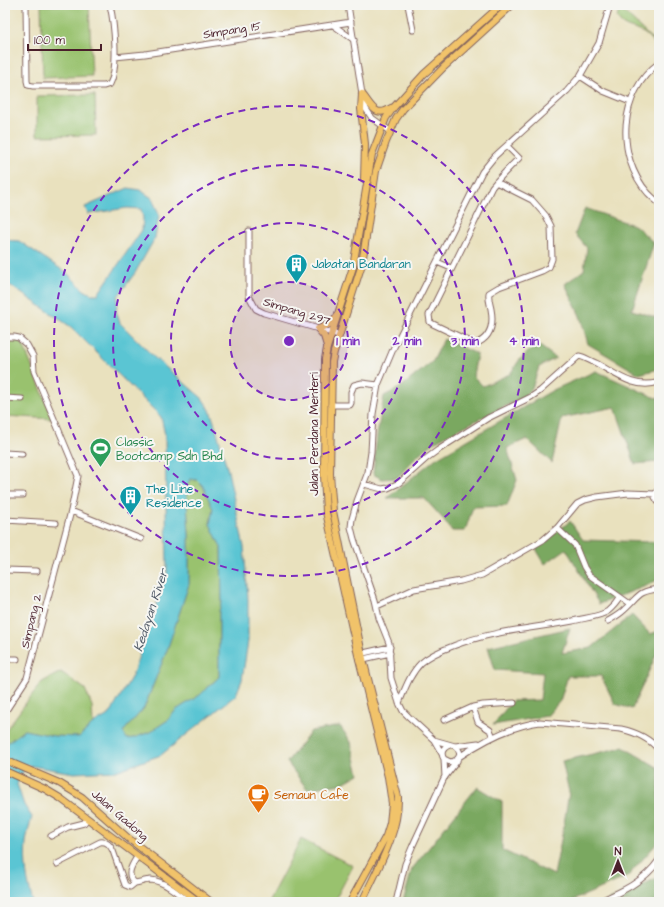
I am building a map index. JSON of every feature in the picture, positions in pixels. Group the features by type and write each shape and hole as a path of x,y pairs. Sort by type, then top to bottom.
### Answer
{"main road":[{"name":"Jalan Perdana Menteri","path":"350,902 386,836 390,823 392,804 388,777 328,524 325,499 324,367 327,348 358,246 364,198 372,154 382,126 394,107 432,66 501,5"},
{"name":"Jalan Perdana Menteri","path":"362,902 393,832 398,808 396,788 360,657 333,511 330,474 332,362 339,335 362,264 367,239 374,180 378,163 396,119 403,109 430,81 512,5"},
{"path":"362,94 376,111 383,112 394,107"},
{"path":"362,94 361,109 365,144 364,198"},
{"path":"327,348 324,336 318,329 328,325 337,317"},
{"name":"Jalan Gadong","path":"5,760 59,783 82,797 143,849 211,902"},
{"name":"Jalan Gadong","path":"5,770 45,789 60,798 199,902"},
{"path":"137,857 143,849"}],"street":[{"path":"26,5 28,85 33,86 104,86 110,84 112,81 115,57 110,5"},
{"path":"348,5 362,94 366,109 372,118 390,131"},
{"path":"408,5 413,30"},
{"path":"610,5 599,42 580,76 567,91 495,156 482,172 394,347 378,385 373,414 368,472 354,512 351,527 377,606 379,618 386,632 390,650 391,678 399,703 403,711 434,740 443,757 450,762 480,743 493,737 526,724 540,722 631,731 644,737 659,750"},
{"name":"Simpang 15","path":"115,57 145,54 351,22"},
{"path":"333,25 354,40"},
{"path":"659,63 648,72 630,102 626,129 626,141 629,157 638,178 647,192 659,203"},
{"path":"580,76 603,91 630,102"},
{"path":"496,182 532,200 546,216 551,233 552,259 549,267 542,271 499,287 489,293 488,297 492,320 491,330 489,334 475,344 439,328 430,322 429,315 482,206 496,182 519,158 507,146"},
{"name":"Simpang 297","path":"250,231 249,296 256,309 264,314 339,335"},
{"path":"437,262 451,268"},
{"name":"Simpang 2","path":"5,337 19,338 29,348 33,356 34,371 78,476 71,511 52,577 27,678 5,712"},
{"path":"364,484 382,489 399,483 438,450 488,418 531,397 579,356 628,381 640,384 652,384 659,382"},
{"path":"331,405 350,405 352,388 354,385 362,383 378,385"},
{"path":"5,398 22,399"},
{"path":"5,453 22,454"},
{"path":"655,494 659,489"},
{"path":"377,606 414,589 461,581 482,575 543,540 557,528 577,504 585,500 628,493 655,494"},
{"path":"655,494 655,497 659,503"},
{"path":"5,495 23,495"},
{"path":"71,511 141,540"},
{"path":"5,520 56,523"},
{"path":"557,528 575,545 589,575 630,604"},
{"path":"5,570 37,571"},
{"path":"608,621 619,614 643,592 659,589"},
{"path":"399,703 412,675 421,663 443,649 473,638 490,634 556,624 598,615 607,612 620,597"},
{"path":"360,657 390,650"},
{"path":"5,659 17,659"},
{"path":"444,720 473,707 514,703"},
{"path":"473,707 478,722 490,730 493,737"},
{"path":"396,902 405,864 444,778 458,758 459,750 452,745 434,740"},
{"path":"444,778 443,750 446,746 471,745 480,743"},
{"path":"51,836 68,827 84,823 87,819"},
{"path":"57,864 100,842 103,842 110,845 113,850 125,885 130,886 146,880 156,881 164,884 189,902"},
{"path":"135,883 132,881 129,874 130,869 137,857"},
{"path":"598,902 617,894 641,880 659,860"}],"green space":[{"path":"41,5 89,5 92,76 43,78"},
{"path":"620,5 622,5 621,9 658,45 659,44 659,46 645,34 623,25 620,22 617,18"},
{"path":"95,95 96,135 37,136 37,96"},
{"path":"585,208 636,226 654,243 632,310 659,318 659,369 639,374 588,344 580,316 565,284 584,270 587,248 575,234"},
{"path":"20,337 53,419 5,416 5,338"},
{"path":"444,339 477,354 473,376 483,386 510,374 520,359 537,344 556,358 539,367 532,388 524,397 441,438 420,453 397,478 382,479 373,474 377,435 384,396 401,387 433,361"},
{"path":"596,371 656,398 659,397 659,462 635,464 615,407 562,418 552,463 527,439 507,448 517,480 507,506 473,507 465,531 452,531 424,498 387,498 435,459 553,390"},
{"path":"190,479 197,480 203,486 213,509 210,524 221,547 222,603 219,611 219,677 200,695 176,710 168,720 150,732 134,738 126,739 123,732 144,708 167,650 189,584 189,534 186,489"},
{"path":"570,521 583,540 653,542 659,539 659,579 646,586 599,604 566,549 545,564 536,549"},
{"path":"632,615 650,634 659,631 659,654 656,655 632,709 615,704 601,676 568,676 560,701 547,716 493,725 512,701 540,700 543,673 495,670 488,647 570,628 562,653 591,648"},
{"path":"61,672 85,689 92,706 93,724 79,737 54,736 24,730 5,745 6,730 28,700 42,682"},
{"path":"340,726 351,742 359,774 341,784 307,789 287,762 311,731"},
{"path":"623,747 659,768 659,841 627,877 569,902 403,902 412,869 477,787 502,802 502,850 554,875 569,792 562,761"},
{"path":"301,839 353,866 334,902 268,902"},
{"path":"659,877 659,902 605,902"}],"water":[{"path":"128,188 140,190 152,198 159,215 155,238 135,273 118,296 116,311 120,323 155,358 202,398 210,410 228,471 244,547 248,599 248,641 242,680 236,695 161,755 116,771 74,773 26,765 17,784 24,805 32,817 26,839 25,857 29,887 33,902 5,902 5,745 24,730 54,736 79,737 93,724 110,714 132,676 167,573 165,435 161,417 71,327 5,282 5,240 19,241 67,273 84,290 91,294 98,294 142,230 143,218 141,209 127,208 88,214 85,207","holes":["190,479 197,480 203,486 213,509 210,524 221,547 222,603 219,611 219,677 200,695 176,710 168,720 150,732 127,739 123,732 144,708 167,650 189,584 189,534 186,489"]}],"place":[{"name":"Jabatan Bandaran","path":"296,284"},
{"name":"Classic Bootcamp Sdn Bhd","path":"101,468"},
{"name":"The Line Residence","path":"130,516"},
{"name":"Semaun Cafe","path":"258,814"}],"water label":[{"name":"Kedayan River","path":"150,610"}]}
